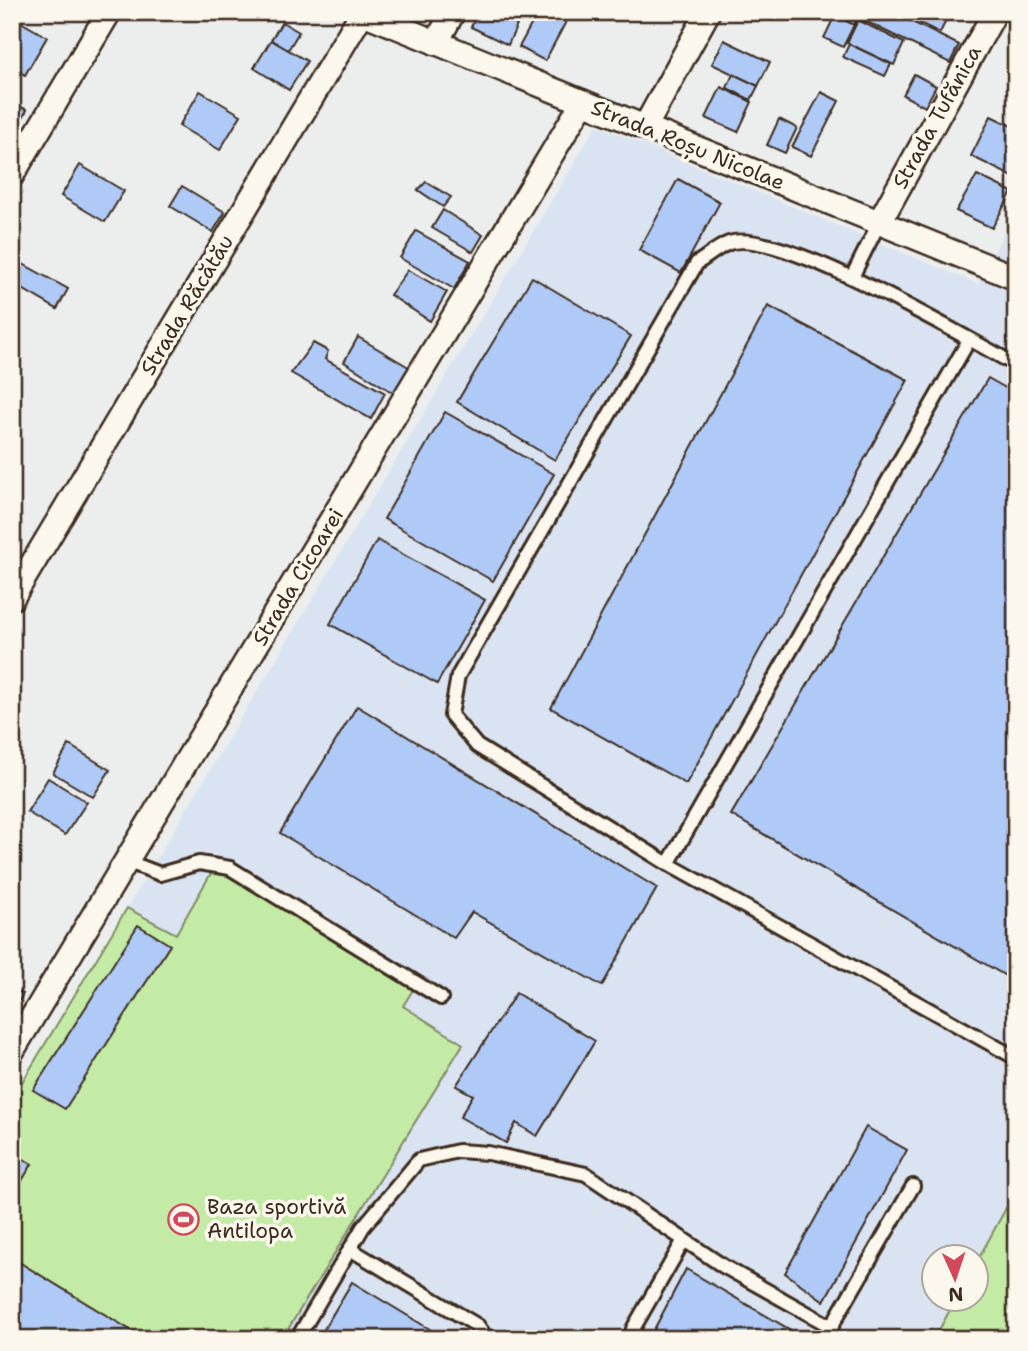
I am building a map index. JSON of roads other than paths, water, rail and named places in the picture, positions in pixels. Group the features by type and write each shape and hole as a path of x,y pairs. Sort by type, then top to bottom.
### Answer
{"street":[{"path":"12,175 109,12"},
{"name":"Strada Roșu Nicolae","path":"361,12 1016,278"},
{"name":"Strada Răcătău","path":"12,598 361,12"},
{"path":"436,43 453,12"},
{"path":"645,127 708,12"},
{"name":"Strada Tufănica","path":"879,223 995,12"},
{"name":"Strada Cicoarei","path":"12,1051 583,102"}],"lane":[{"path":"852,277 879,223"},
{"path":"1016,365 852,277 764,244 730,243 696,263 458,676 451,715 477,746 668,864 1016,1058"},
{"path":"668,864 969,341"},
{"path":"126,862 160,874 199,863 230,868 441,998"},
{"path":"297,1339 363,1227 419,1160 458,1151 488,1153 586,1174 684,1240 832,1327"},
{"path":"824,1339 913,1186"},
{"path":"631,1339 633,1329 684,1240"},
{"path":"350,1249 478,1326 487,1339"}],"place":[{"name":"Baza sportivă Antilopa","path":"184,1219"}]}
